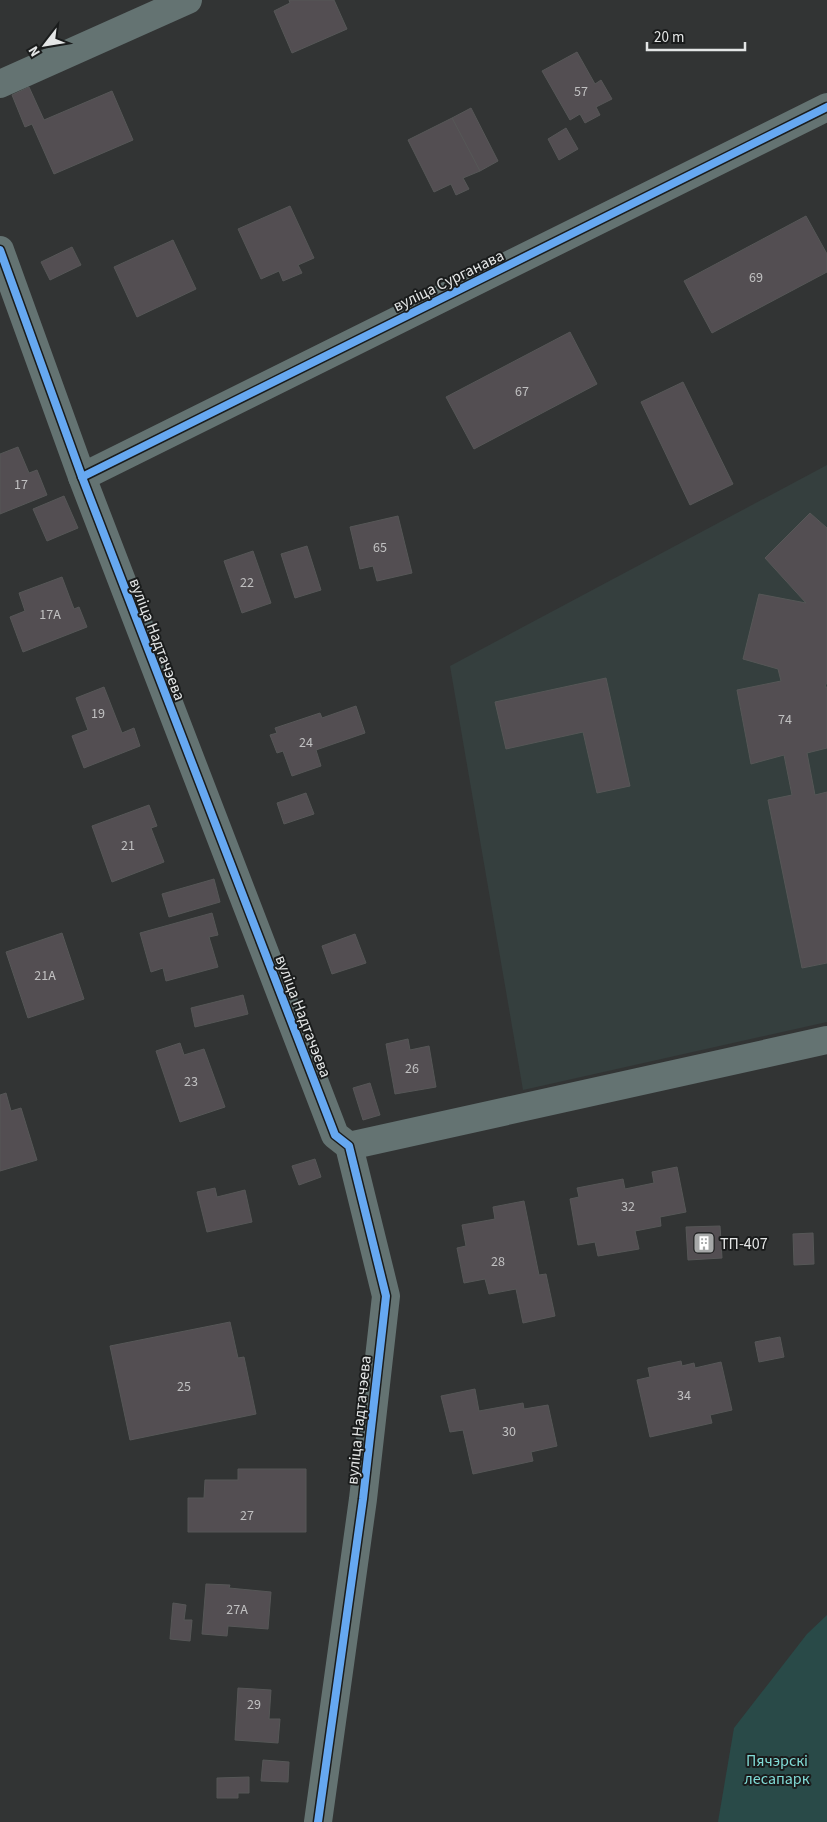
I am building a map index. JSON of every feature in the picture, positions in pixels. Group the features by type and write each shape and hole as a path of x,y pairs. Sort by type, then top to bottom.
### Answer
{"street":[{"path":"0,84 188,0"},
{"name":"вуліца Сурганава","path":"82,477 827,107"},
{"name":"вуліца Надтачэева","path":"0,250 82,477 335,1135 349,1146 386,1296 363,1498 318,1822"},
{"path":"349,1146 827,1040"}],"shaded area":[{"path":"827,465 827,1022 523,1090 450,666"}],"green space":[{"name":"Пячэрскі лесапарк","path":"827,1615 827,1822 718,1822 734,1728 807,1634"}],"building":[{"path":"289,0 334,0 347,29 292,53 274,11 290,3"},
{"path":"577,52 595,84 601,80 612,99 596,107 600,115 585,123 580,114 570,120 542,71"},
{"path":"29,87 44,120 112,91 133,140 54,174 32,124 25,127 12,95"},
{"path":"471,108 498,161 480,171 452,118"},
{"path":"452,118 480,171 463,178 469,189 456,195 451,184 434,192 408,140"},
{"path":"566,128 578,149 559,160 548,139"},
{"path":"290,206 314,258 298,265 302,273 283,281 279,271 261,279 238,229"},
{"path":"806,216 827,254 827,272 712,333 684,281"},
{"path":"173,240 196,289 137,317 114,267"},
{"path":"72,247 81,265 50,280 41,262"},
{"path":"570,332 597,384 474,449 446,397"},
{"path":"683,382 733,484 690,505 641,402"},
{"path":"18,447 29,473 37,470 47,495 0,514 0,454"},
{"path":"64,496 78,528 47,541 33,509"},
{"path":"810,513 827,528 827,682 825,687 827,687 827,748 807,753 815,795 827,792 827,963 802,968 768,800 792,795 784,755 751,764 737,690 781,681 778,669 743,659 759,594 806,603 765,558"},
{"path":"398,516 412,573 377,581 373,566 360,569 350,527"},
{"path":"307,546 321,590 295,598 281,554"},
{"path":"253,551 271,603 242,613 224,561"},
{"path":"62,577 74,609 79,607 87,627 23,652 10,617 25,611 19,593"},
{"path":"606,678 630,786 597,793 583,732 506,749 495,702"},
{"path":"104,687 122,733 134,728 140,746 84,768 72,736 88,730 76,698"},
{"path":"356,706 365,733 316,750 321,766 292,776 283,751 277,753 270,735 277,733 275,728 320,713 322,718"},
{"path":"306,793 314,814 284,824 277,803"},
{"path":"149,805 157,826 151,828 164,862 112,882 92,826"},
{"path":"214,879 220,902 169,917 162,894"},
{"path":"212,913 218,935 209,937 218,967 166,981 163,968 151,972 140,933"},
{"path":"62,933 84,999 28,1018 6,952"},
{"path":"355,934 366,963 332,974 322,946"},
{"path":"243,995 248,1014 195,1027 191,1008"},
{"path":"408,1039 410,1050 429,1046 436,1087 395,1094 386,1044"},
{"path":"180,1043 184,1055 204,1049 225,1107 180,1122 156,1051"},
{"path":"370,1083 380,1115 363,1120 353,1088"},
{"path":"6,1093 11,1111 21,1108 37,1160 0,1171 0,1095"},
{"path":"315,1159 321,1177 299,1185 292,1166"},
{"path":"677,1167 686,1212 660,1217 661,1226 635,1231 639,1249 598,1256 595,1242 578,1245 570,1199 579,1197 577,1188 623,1179 625,1189 654,1183 652,1172"},
{"path":"215,1188 217,1197 245,1190 252,1222 207,1232 197,1192"},
{"path":"524,1201 539,1275 546,1274 555,1316 523,1323 516,1289 489,1294 485,1279 464,1283 457,1248 466,1246 462,1225 495,1219 493,1207"},
{"name":"ТП-407","path":"720,1226 722,1258 688,1260 686,1227"},
{"path":"813,1233 814,1264 794,1265 793,1234"},
{"path":"230,1322 238,1358 244,1357 256,1414 130,1440 110,1346"},
{"path":"780,1337 784,1357 759,1362 755,1342"},
{"path":"681,1361 682,1366 694,1363 695,1368 721,1362 732,1410 710,1415 712,1423 650,1437 637,1380 650,1377 648,1368"},
{"path":"475,1389 479,1411 523,1403 524,1409 548,1405 557,1446 531,1452 533,1461 473,1474 463,1430 450,1432 441,1396"},
{"path":"238,1469 306,1469 306,1532 188,1532 188,1498 204,1498 205,1480 238,1480"},
{"path":"206,1584 230,1585 229,1588 271,1592 268,1629 228,1626 227,1636 202,1634"},
{"path":"173,1603 186,1605 184,1620 192,1620 190,1641 170,1639"},
{"path":"238,1688 271,1690 269,1719 280,1719 278,1743 235,1740"},
{"path":"263,1760 289,1762 288,1782 261,1781"},
{"path":"249,1777 249,1793 238,1793 238,1798 217,1798 217,1778"}],"cycle path":[{"path":"82,477 827,107"},
{"path":"0,250 82,477 335,1135 349,1146 386,1296 363,1499 318,1822"}],"place":[{"name":"ТП-407","path":"704,1243"}]}
